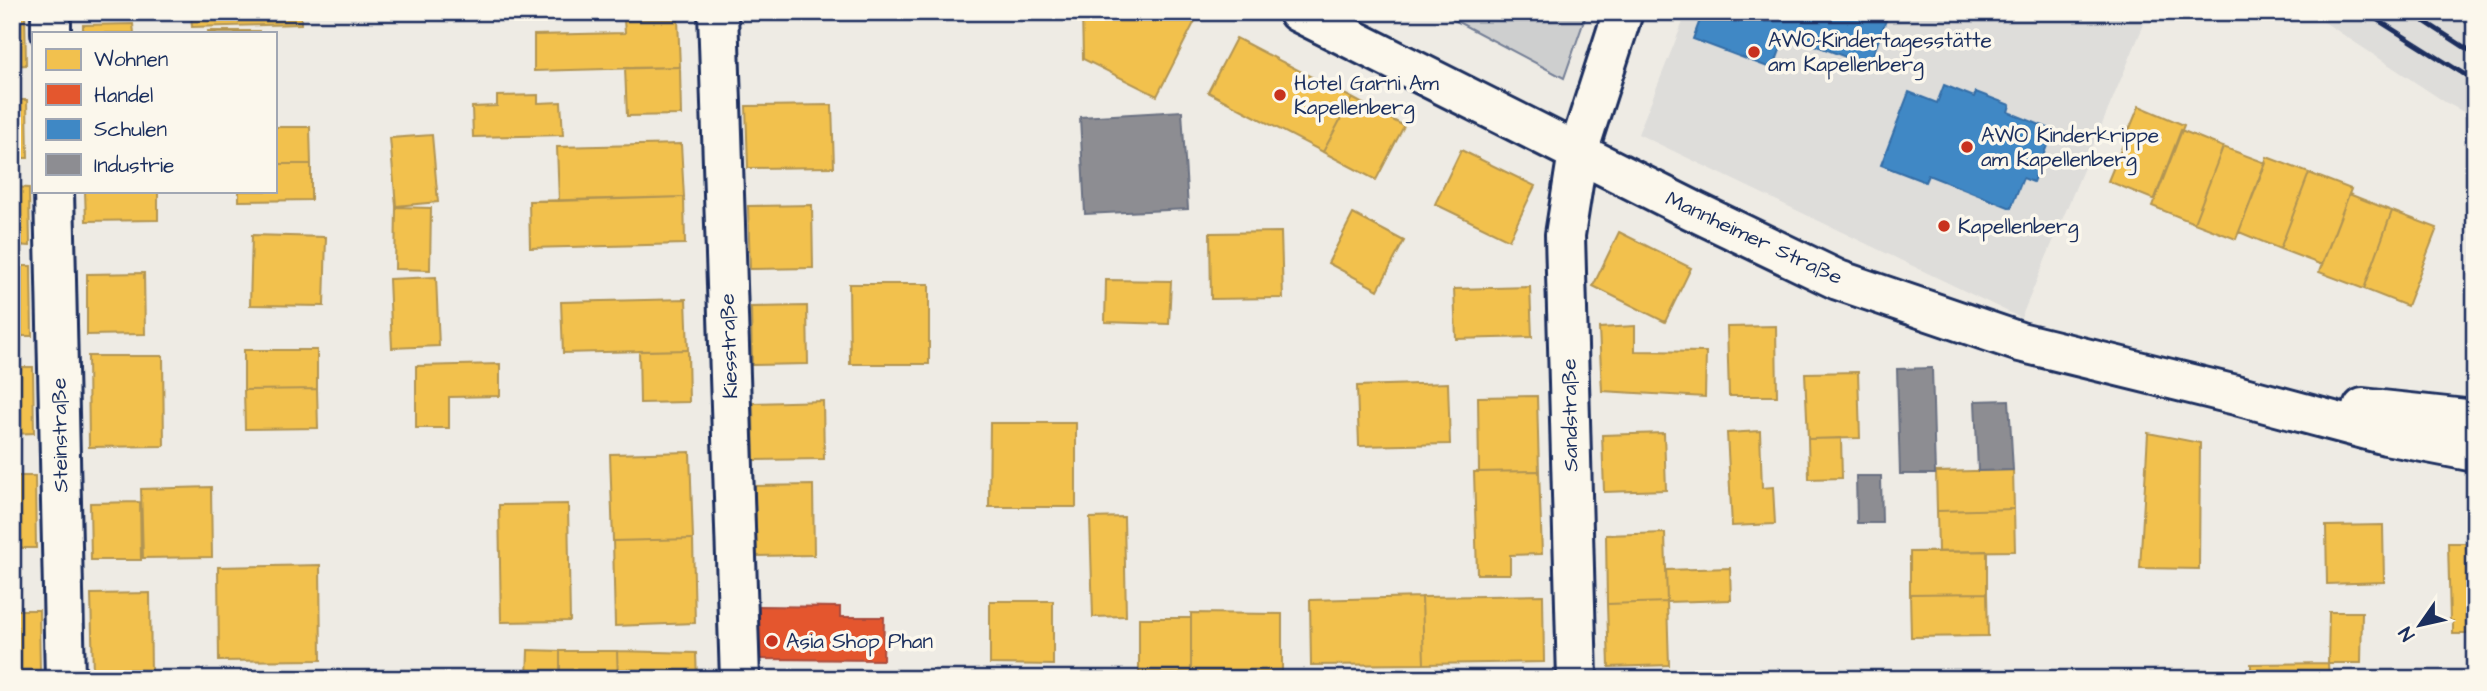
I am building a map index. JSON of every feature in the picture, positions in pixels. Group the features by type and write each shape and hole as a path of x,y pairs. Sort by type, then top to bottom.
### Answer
{"street":[{"path":"51,12 51,32"},
{"name":"Kiesstraße","path":"718,12 740,679"},
{"name":"Mannheimer Straße","path":"1298,12 1838,280 2020,342 2386,435 2475,452"},
{"name":"Sandstraße","path":"1577,679 1565,235 1578,152 1623,12"},
{"name":"Steinstraße","path":"54,192 65,679"},
{"name":"Mannheimer Straße","path":"2236,395 2475,419"}],"shaded area":[{"path":"1439,12 1587,12 1564,78"},
{"name":"Kapellenberg","path":"1687,12 2149,12 2021,318 1638,134"},
{"path":"2309,12 2475,12 2475,118 2445,102"}],"building: Wohnen":[{"path":"12,12 25,12 26,65 12,66"},
{"path":"191,12 301,12 301,24 192,27"},
{"path":"1082,12 1188,12 1197,17 1157,96 1083,59"},
{"path":"678,19 680,67 534,71 534,35 625,33 624,20"},
{"path":"133,24 134,32 83,32 83,25"},
{"path":"208,31 259,31 259,32"},
{"name":"Hotel Garni Am Kapellenberg","path":"1236,38 1352,98 1323,152 1208,92"},
{"path":"680,67 681,115 627,116 625,68"},
{"path":"538,95 538,103 561,102 563,135 473,137 472,107 497,106 497,96"},
{"path":"1352,98 1404,126 1376,180 1323,152"},
{"path":"12,100 27,100 28,158 12,158"},
{"path":"832,105 834,167 748,168 746,106"},
{"path":"2139,106 2184,125 2155,200 2108,181"},
{"path":"276,127 310,127 311,164 276,164"},
{"path":"2181,130 2223,147 2194,223 2152,206"},
{"path":"432,135 438,202 396,206 390,138"},
{"path":"681,144 684,197 559,201 557,147"},
{"path":"2223,147 2266,163 2236,239 2194,223"},
{"path":"1461,150 1535,186 1509,240 1435,204"},
{"path":"2267,157 2309,173 2280,249 2239,232"},
{"path":"276,164 311,164 311,200 239,201 239,192 276,192"},
{"path":"2309,173 2351,189 2322,265 2280,249"},
{"path":"12,187 29,188 30,246 12,245"},
{"path":"85,192 158,192 158,220 86,221"},
{"path":"2349,194 2392,211 2364,289 2319,272"},
{"path":"684,197 685,244 530,248 529,201"},
{"path":"812,205 813,268 750,269 748,206"},
{"path":"396,207 431,208 430,270 395,269"},
{"path":"2392,211 2437,228 2407,306 2364,289"},
{"path":"1353,214 1404,241 1378,290 1328,263"},
{"path":"1281,232 1283,298 1211,299 1210,233"},
{"path":"1619,232 1691,268 1665,322 1593,286"},
{"path":"252,235 326,237 324,306 250,305"},
{"path":"12,266 31,266 32,336 12,336"},
{"path":"144,273 145,334 87,335 87,274"},
{"path":"436,277 439,346 392,348 389,279"},
{"path":"1106,280 1171,281 1169,324 1105,322"},
{"path":"849,284 929,284 929,364 850,364"},
{"path":"1530,287 1532,337 1456,339 1454,289"},
{"path":"686,299 688,350 563,353 561,302"},
{"path":"807,306 808,364 752,365 751,307"},
{"path":"1635,326 1635,351 1706,352 1705,397 1602,391 1599,328"},
{"path":"1776,326 1777,396 1729,396 1727,327"},
{"path":"244,350 317,350 317,389 244,390"},
{"path":"688,350 689,402 640,403 639,351"},
{"path":"88,356 163,356 164,446 89,447"},
{"path":"500,364 500,396 449,397 449,428 416,428 416,366"},
{"path":"12,367 33,367 34,433 12,434"},
{"path":"1858,372 1860,438 1808,439 1805,373"},
{"path":"1448,383 1450,444 1359,446 1357,386"},
{"path":"317,389 318,428 245,429 244,390"},
{"path":"1537,396 1539,471 1479,472 1478,397"},
{"path":"823,401 824,459 754,460 753,403"},
{"path":"990,423 1076,423 1076,507 989,507"},
{"path":"1760,431 1762,488 1773,487 1775,524 1732,526 1727,433"},
{"path":"1664,433 1666,490 1604,492 1602,435"},
{"path":"2148,433 2200,443 2199,569 2140,568"},
{"path":"1841,438 1842,478 1809,479 1808,439"},
{"path":"690,452 693,539 613,541 610,454"},
{"path":"2013,470 2014,509 1937,511 1936,472"},
{"path":"1539,471 1542,554 1510,555 1510,574 1477,574 1474,472"},
{"path":"12,476 35,476 36,548 12,548"},
{"path":"813,485 814,555 756,556 755,486"},
{"path":"211,487 212,557 143,558 141,489"},
{"path":"140,502 141,560 91,560 90,503"},
{"path":"568,504 570,621 501,622 499,505"},
{"path":"2014,509 2015,551 1938,552 1937,511"},
{"path":"1124,517 1126,616 1093,617 1090,518"},
{"path":"2383,525 2384,582 2327,584 2326,526"},
{"path":"1665,533 1667,602 1607,604 1606,535"},
{"path":"693,539 695,623 615,626 613,541"},
{"path":"2448,543 2475,543 2475,634 2453,634 2453,621 2450,621"},
{"path":"1987,551 1987,593 1910,594 1910,552"},
{"path":"320,565 321,660 219,661 218,567"},
{"path":"1730,568 1731,600 1667,602 1666,570"},
{"path":"150,593 151,673 93,674 91,594"},
{"path":"1987,593 1988,636 1911,637 1910,594"},
{"path":"1543,595 1544,662 1424,664 1422,597"},
{"path":"1422,597 1424,664 1311,665 1310,600"},
{"path":"990,601 1053,601 1053,665 990,664"},
{"path":"1667,602 1669,665 1609,667 1607,604"},
{"path":"12,610 39,610 40,671 12,671"},
{"path":"2329,612 2362,612 2361,663 2328,663"},
{"path":"1191,613 1282,614 1282,673 1191,673"},
{"path":"1139,618 1191,618 1191,673 1139,673"},
{"path":"528,650 560,651 560,679 527,679"},
{"path":"560,651 617,651 618,679 560,679"},
{"path":"617,651 696,653 697,679 618,679"},
{"path":"2328,663 2329,679 2237,679 2236,671 2251,671 2251,664"},
{"path":"12,671 40,671 40,679 12,679"},
{"path":"1889,673 1967,673 1967,679 1889,679"}],"building: Handel":[{"path":"759,606 840,607 840,617 884,617 883,660 759,659"}],"building: Schulen":[{"name":"AWO-Kindertagesstätte am Kapellenberg","path":"1703,12 1889,12 1869,66 1786,34 1773,69 1693,39"},
{"name":"AWO Kinderkrippe am Kapellenberg","path":"1944,85 1974,97 1976,92 2010,105 2008,112 2053,130 2033,182 2023,178 2011,208 1928,175 1925,182 1881,165 1909,92 1937,103"}],"building: Industrie":[{"path":"1182,111 1188,209 1085,214 1080,117"},
{"path":"1932,368 1935,474 1900,474 1897,369"},
{"path":"2009,400 2013,470 1978,471 1975,401"},
{"path":"1856,476 1881,476 1882,523 1857,523"}],"railway":[{"path":"2365,12 2475,81"},
{"path":"2410,12 2475,54"}],"place":[{"name":"AWO-Kindertagesstätte am Kapellenberg","path":"1754,52"},
{"name":"Hotel Garni Am Kapellenberg","path":"1280,95"},
{"name":"AWO Kinderkrippe am Kapellenberg","path":"1967,147"},
{"name":"Kapellenberg","path":"1944,226"},
{"name":"Asia Shop Phan","path":"772,641"}]}
